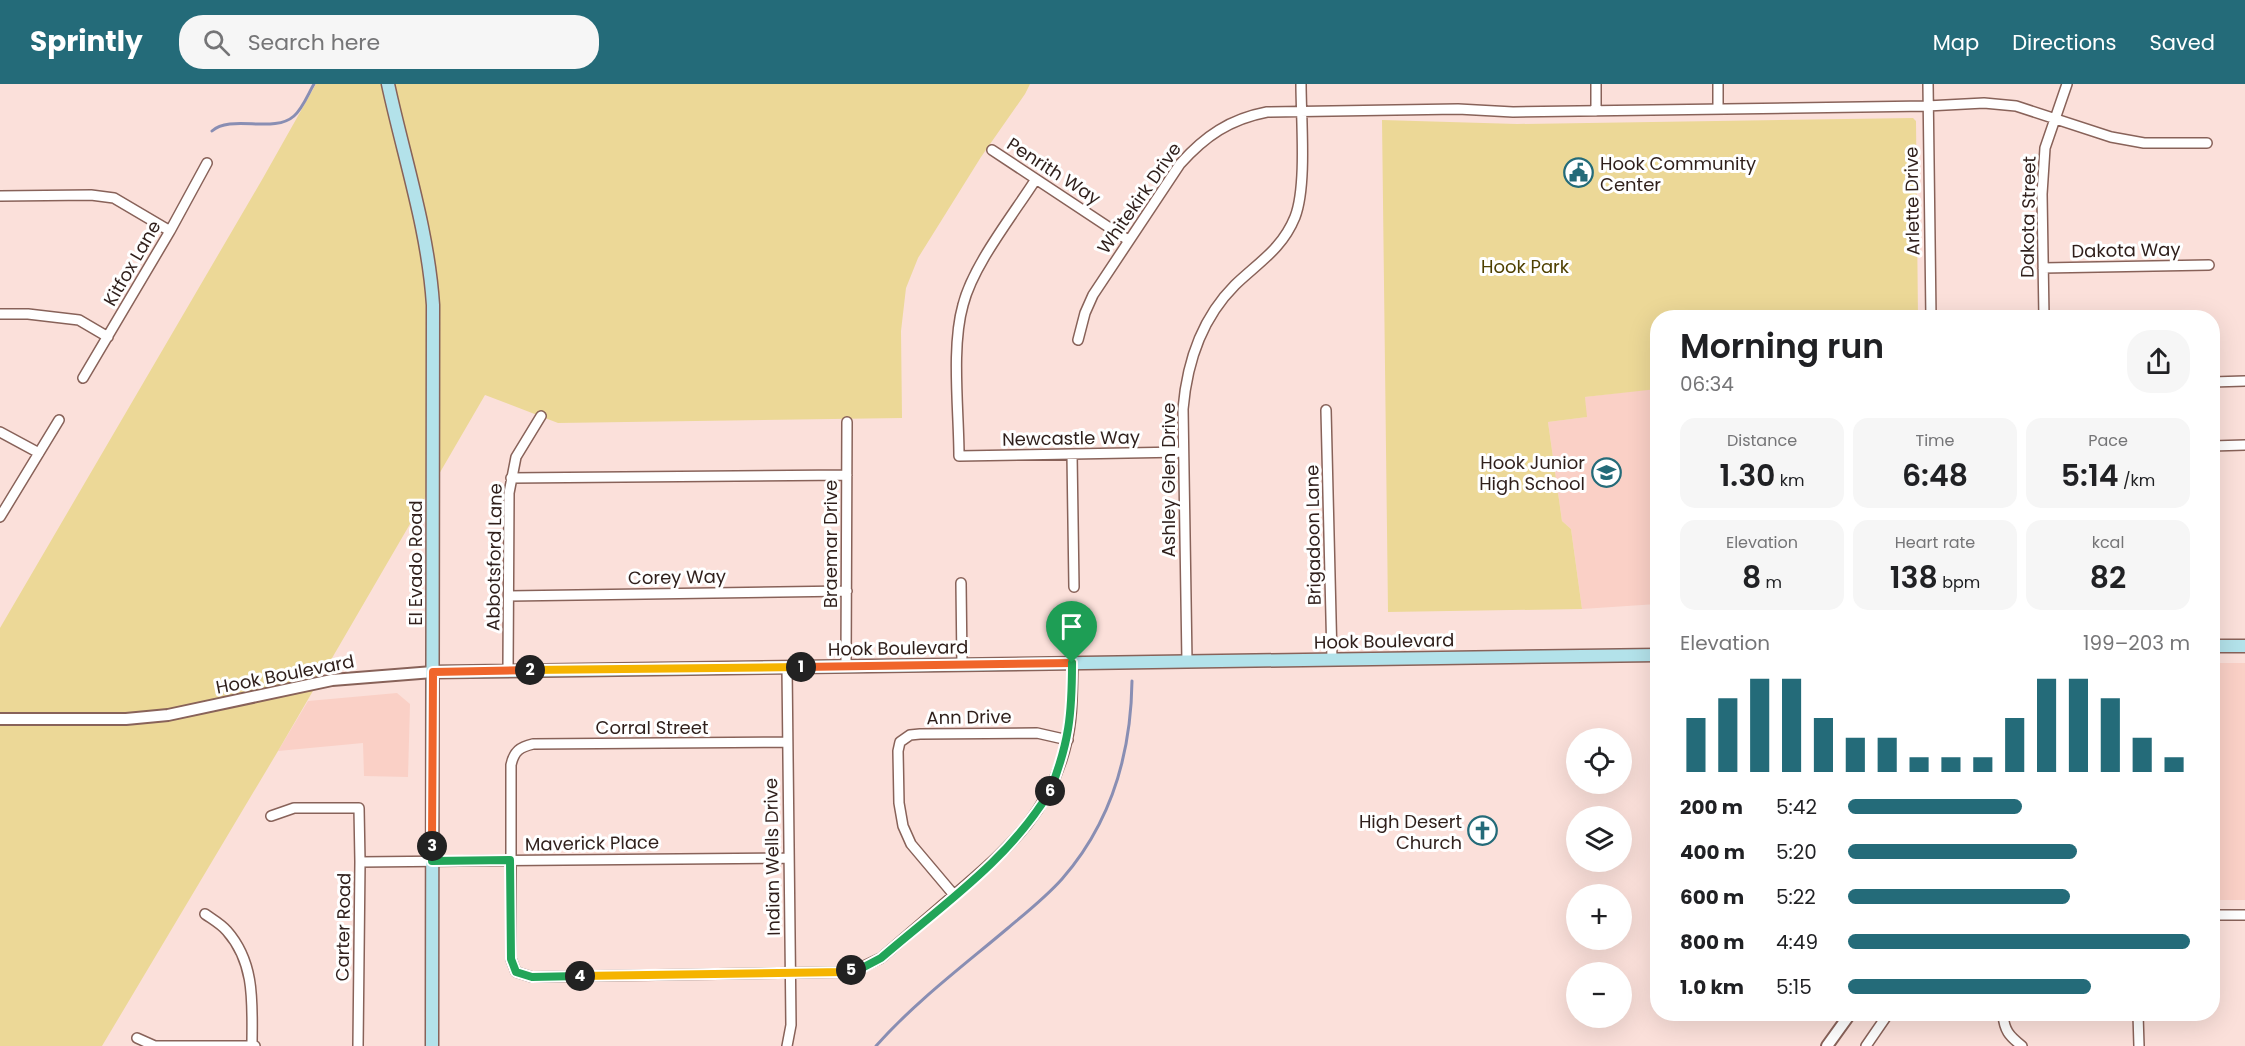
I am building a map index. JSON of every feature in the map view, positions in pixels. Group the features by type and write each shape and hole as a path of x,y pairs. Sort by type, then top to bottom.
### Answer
{"main road":[{"name":"El Evado Road","path":"388,84 423,227 432,285 432,1046"},
{"path":"2220,646 2245,645"},
{"name":"Hook Boulevard","path":"433,672 1650,654"}],"street":[{"name":"Ashley Glen Drive","path":"1187,662 1183,409 1185,388 1191,360 1200,336 1218,306 1235,285 1273,253 1295,215 1301,182 1301,84"},
{"path":"1596,84 1596,111"},
{"path":"1718,84 1718,108"},
{"name":"Arlette Drive","path":"1928,84 1931,310"},
{"name":"Dakota Street","path":"2044,310 2042,177 2045,148 2067,84"},
{"name":"Whitekirk Drive","path":"1078,340 1085,313 1093,295 1180,164 1195,147 1214,132 1248,116 1267,112 1458,109 1514,112 1596,111 1927,106 1984,103 2016,106 2111,137 2144,143 2207,143"},
{"name":"Penrith Way","path":"992,150 1128,240"},
{"name":"Kitfox Lane","path":"83,378 170,231 207,163"},
{"name":"Newcastle Way","path":"1036,179 974,276 963,303 957,338 959,456 1184,452"},
{"path":"0,196 91,195 114,198 170,231"},
{"name":"Dakota Way","path":"2043,268 2209,265"},
{"path":"0,314 28,314 79,320 108,337"},
{"path":"2220,382 2245,381"},
{"name":"Brigadoon Lane","path":"1326,410 1332,659"},
{"name":"Abbotsford Lane","path":"508,670 508,493 516,457 541,416"},
{"path":"0,517 58,420"},
{"name":"Braemar Drive","path":"846,666 847,422"},
{"path":"0,432 39,453"},
{"path":"2220,446 2245,446"},
{"path":"1072,454 1074,587"},
{"path":"511,478 847,475"},
{"path":"961,583 962,665"},
{"name":"Corey Way","path":"509,596 847,591"},
{"path":"510,860 511,959 516,972 532,977 844,972 862,968 881,958 1007,849 1034,817 1050,791 1068,740 1072,712 1072,663"},
{"name":"Indian Wells Drive","path":"787,667 791,1025 787,1046"},
{"name":"Hook Boulevard","path":"0,719 126,719 168,715 332,680 433,672"},
{"name":"Ann Drive","path":"954,895 911,844 903,826 899,803 898,751 900,742 910,735 932,734 1037,733 1068,740"},
{"name":"Corral Street","path":"510,860 512,765 513,757 518,749 533,744 787,742"},
{"name":"Carter Road","path":"272,816 294,808 359,808 358,1046"},
{"name":"Maverick Place","path":"360,862 789,858"},
{"path":"137,1038 155,1046 253,1046 252,993 245,956 226,930 205,914"},
{"path":"2220,915 2245,915"},
{"path":"1827,1046 1845,1021"},
{"path":"1866,1046 1883,1021"},
{"path":"2003,1021 2004,1029 2022,1046"},
{"path":"2139,1021 2139,1046"}],"shaded area":[{"name":"Hook Junior High School","path":"1650,389 1650,604 1582,609 1571,529 1562,521 1548,422 1586,417 1585,397"},
{"path":"2220,663 2245,663 2245,900 2220,900"},
{"path":"397,693 410,704 408,777 364,776 363,743 278,751 308,701"}],"green space":[{"path":"316,84 1030,84 918,258 906,288 901,331 902,418 558,423 485,395 278,751 102,1046 0,1046 0,628"},
{"name":"Hook Park","path":"1913,118 1916,121 1918,310 1650,310 1650,390 1585,397 1587,417 1548,422 1562,521 1571,529 1582,609 1388,612 1382,120 1517,124"}],"waterway":[{"path":"212,131 230,124 275,124 286,121 300,109 314,84"},
{"path":"876,1046 923,999 1043,898 1079,857 1093,835 1115,786 1128,735 1132,681"}],"place":[{"name":"Hook Community Center","path":"1579,173"},
{"name":"Hook Junior High School","path":"1606,472"},
{"name":"High Desert Church","path":"1483,831"}],"route":[{"path":"1072,663 1072,712 1068,740 1050,791 1034,817 1007,849 881,958 862,968 844,972 532,977 516,972 511,959 510,860 432,861 433,672 1072,663"}]}
